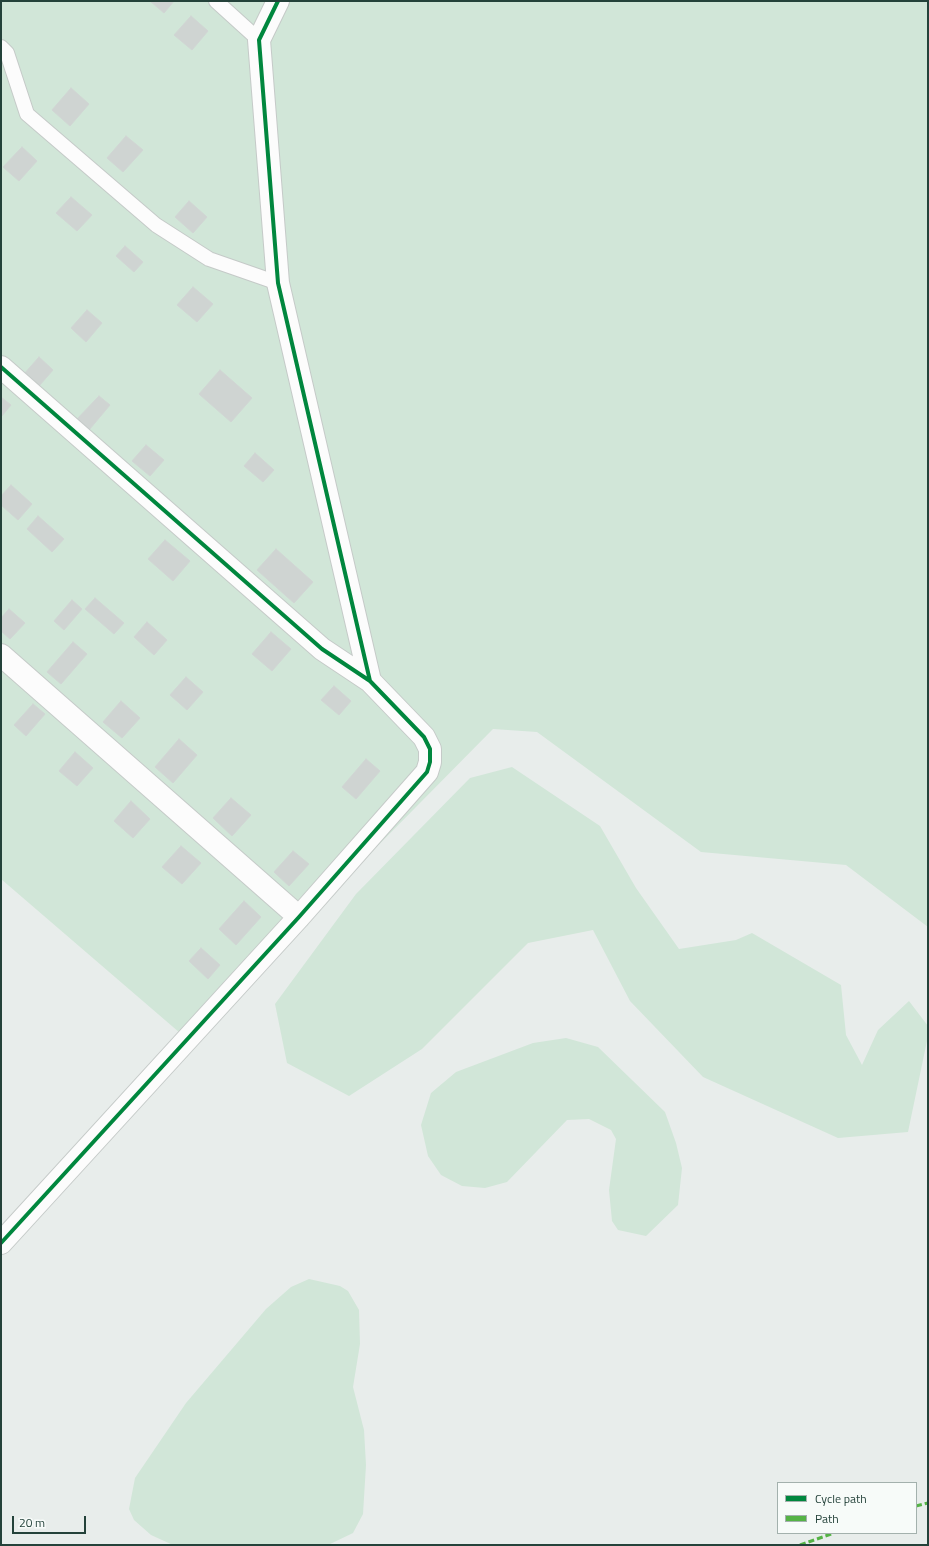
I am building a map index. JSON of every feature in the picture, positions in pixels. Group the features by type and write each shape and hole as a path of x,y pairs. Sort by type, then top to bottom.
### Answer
{"street":[{"path":"278,1 258,40 278,283 370,681"},
{"path":"1,367 322,649 370,681 424,737 430,749 430,762 427,772 299,917 1,1243"},
{"path":"1,656 299,917"}],"lane":[{"path":"216,1 258,40"},
{"path":"1,47 7,52 27,114 156,225 209,259 278,283"}],"green space":[{"path":"1,1 928,1 928,927 846,865 701,852 537,732 493,729 187,1039 1,879"},
{"path":"512,767 600,826 636,888 679,949 736,940 752,933 841,985 846,1035 862,1065 878,1030 909,1001 928,1026 928,1036 908,1132 838,1138 703,1077 630,1001 593,930 528,943 422,1049 349,1096 287,1063 275,1004 356,894 470,778"},
{"path":"566,1038 598,1047 665,1112 676,1143 682,1168 678,1205 646,1236 618,1230 612,1221 609,1190 616,1139 611,1130 589,1119 567,1120 507,1182 485,1188 462,1186 441,1175 428,1156 421,1125 431,1093 456,1072 533,1043"},
{"path":"309,1279 340,1286 348,1291 359,1310 360,1344 353,1387 364,1430 366,1465 363,1514 353,1533 328,1545 173,1545 151,1535 134,1520 129,1509 135,1478 186,1403 266,1309 291,1287"}],"building":[{"path":"150,1 174,1 164,13"},
{"path":"191,16 208,31 192,50 174,35"},
{"path":"71,88 89,104 70,126 52,110"},
{"path":"126,136 143,150 123,172 107,158"},
{"path":"22,147 37,161 19,181 3,167"},
{"path":"71,197 92,215 77,231 56,213"},
{"path":"189,201 207,217 193,233 175,217"},
{"path":"125,246 143,262 134,272 116,256"},
{"path":"193,287 213,304 197,322 177,305"},
{"path":"87,310 102,323 86,342 71,328"},
{"path":"39,357 53,370 39,386 24,374"},
{"path":"220,370 252,398 231,422 199,394"},
{"path":"99,396 110,405 89,430 77,419"},
{"path":"1,397 11,405 1,417"},
{"path":"146,445 164,460 150,476 132,461"},
{"path":"255,453 274,470 263,482 244,466"},
{"path":"11,485 32,504 18,520 1,505 1,496"},
{"path":"38,516 64,539 52,552 27,529"},
{"path":"165,540 190,561 173,581 148,559"},
{"path":"276,549 313,582 294,603 257,570"},
{"path":"95,598 124,623 114,634 85,609"},
{"path":"72,600 82,609 64,630 54,621"},
{"path":"9,609 25,623 10,639 1,631 1,618"},
{"path":"147,622 167,640 154,655 134,637"},
{"path":"271,632 291,649 272,671 252,654"},
{"path":"73,642 87,654 61,684 47,672"},
{"path":"186,677 203,692 187,710 170,695"},
{"path":"334,686 351,701 339,715 321,700"},
{"path":"121,701 140,718 122,738 103,722"},
{"path":"33,704 45,714 26,736 14,725"},
{"path":"179,739 197,755 173,783 155,767"},
{"path":"75,752 93,768 77,786 59,771"},
{"path":"366,759 380,771 356,799 342,787"},
{"path":"231,798 251,815 232,836 213,818"},
{"path":"131,801 150,819 133,838 114,821"},
{"path":"181,846 201,863 182,884 162,867"},
{"path":"293,851 309,864 289,886 274,872"},
{"path":"244,901 261,917 236,945 219,929"},
{"path":"201,948 220,965 208,979 189,961"}],"marked path":[{"path":"917,1506 928,1503"},
{"path":"800,1545 831,1534"}],"cycle path":[{"path":"1,1243 299,917 427,772 430,762 430,749 424,737 370,681 278,283 259,40 278,1"},
{"path":"1,367 322,649 370,681"}]}
